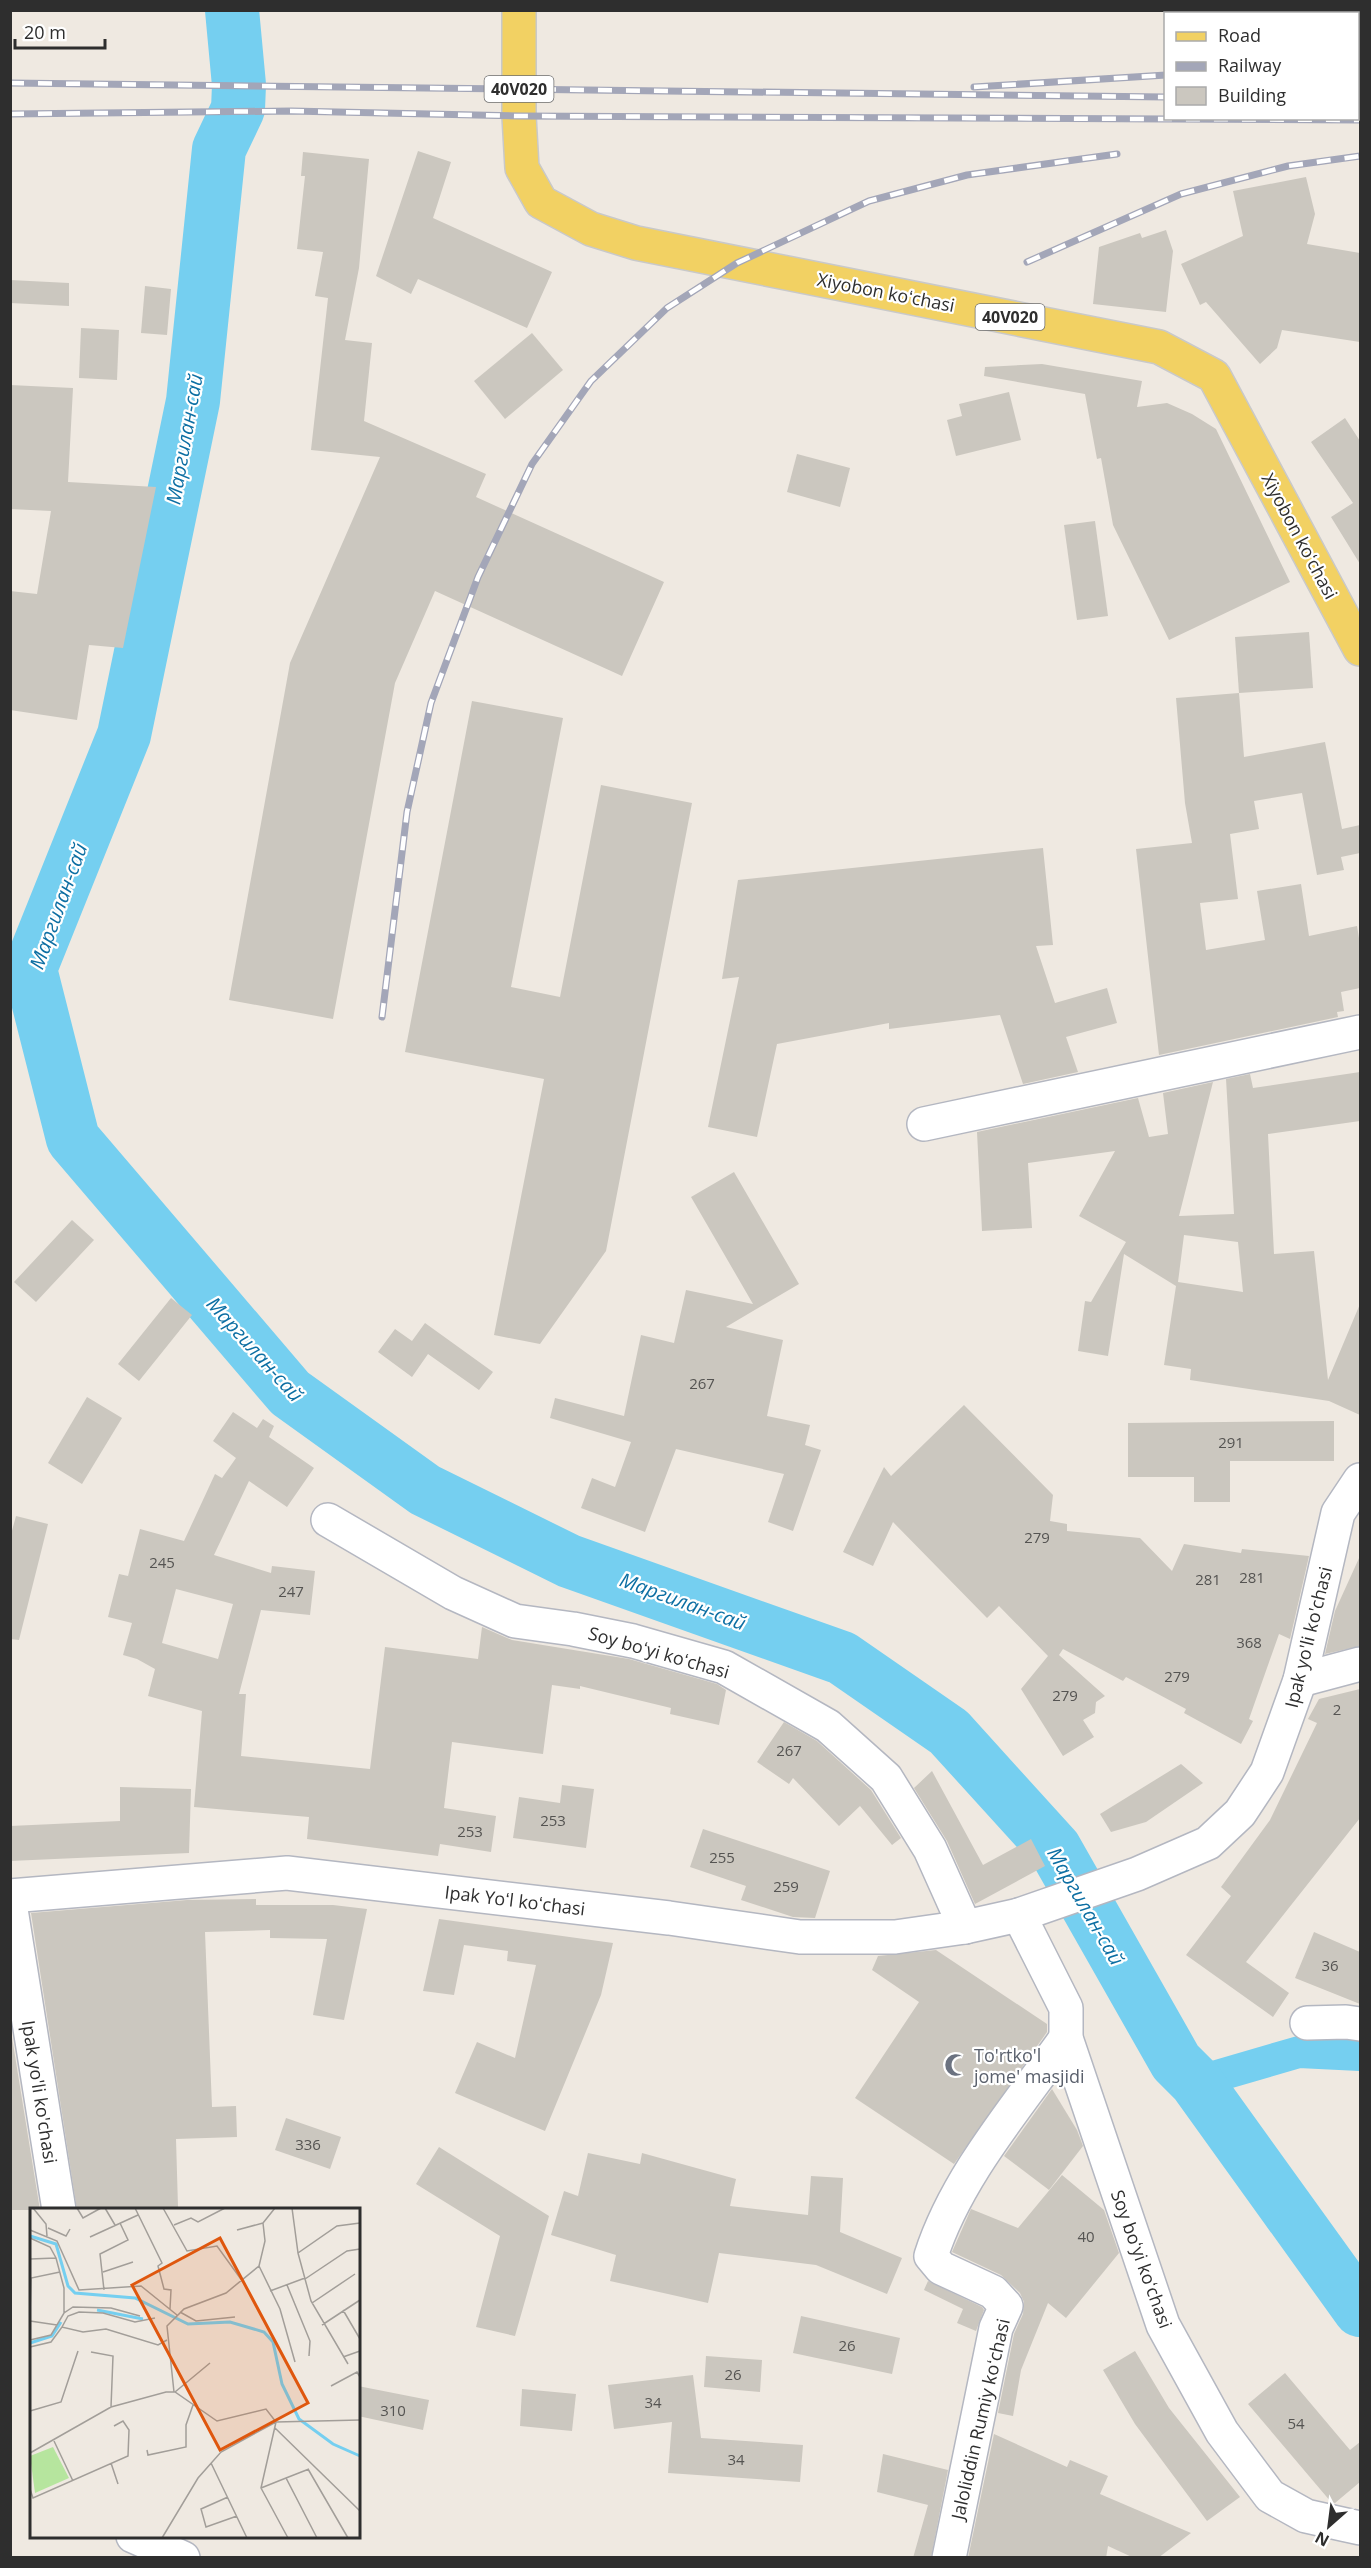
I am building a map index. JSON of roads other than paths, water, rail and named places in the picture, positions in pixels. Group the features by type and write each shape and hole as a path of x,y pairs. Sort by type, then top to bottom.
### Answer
{"main road":[{"name":"Xiyobon koʻchasi","path":"519,10 519,116 522,168 540,202 591,229 636,243 1159,347 1214,376 1360,649"}],"street":[{"path":"924,1124 1360,1032"},
{"name":"Ipak yo'li ko'chasi","path":"1058,1901 1137,1874 1208,1843 1240,1813 1267,1772 1300,1680 1338,1513 1360,1480"},
{"name":"Soy boʻyi koʻchasi","path":"328,1520 453,1593 515,1621 573,1629 633,1641 724,1667 828,1726 886,1778 930,1850 966,1927"},
{"path":"1300,1680 1360,1664"},
{"name":"Ipak Yoʻl koʻchasi","path":"10,1896 287,1873 669,1918 800,1937 895,1937 966,1927 1019,1916 1058,1901"},
{"name":"Ipak yo'li ko'chasi","path":"10,1903 59,2208"},
{"name":"Soy boʻyi koʻchasi","path":"1019,1916 1066,2008 1066,2038 1163,2325 1222,2432 1270,2496 1306,2516 1360,2528"},
{"path":"1307,2023 1360,2024"},
{"name":"Jaloliddin Rumiy koʻchasi","path":"949,2558 996,2328 1006,2306 993,2292 941,2268 931,2256 938,2235 966,2179 1066,2038"},
{"path":"138,2538 183,2558"}],"waterway":[{"name":"Маргилан-сай","path":"232,10 239,85 238,109 219,149 193,401 124,735 30,969 73,1139 290,1393 425,1490 569,1561 842,1658 949,1732 1055,1849 1176,2062 1196,2082 1360,2310"},
{"path":"1196,2082 1299,2052 1360,2055"}],"railway":[{"path":"974,87 1164,75"},
{"path":"10,83 1164,97"},
{"path":"10,114 291,111 519,116 1164,119"},
{"path":"382,1017 407,812 431,703 478,577 532,464 591,381 667,308 737,263 869,201 967,175 1117,154"},
{"path":"1027,262 1181,194 1288,166 1360,156"}],"place":[{"name":"To'rtko'l jome' masjidi","path":"956,2065"}]}
